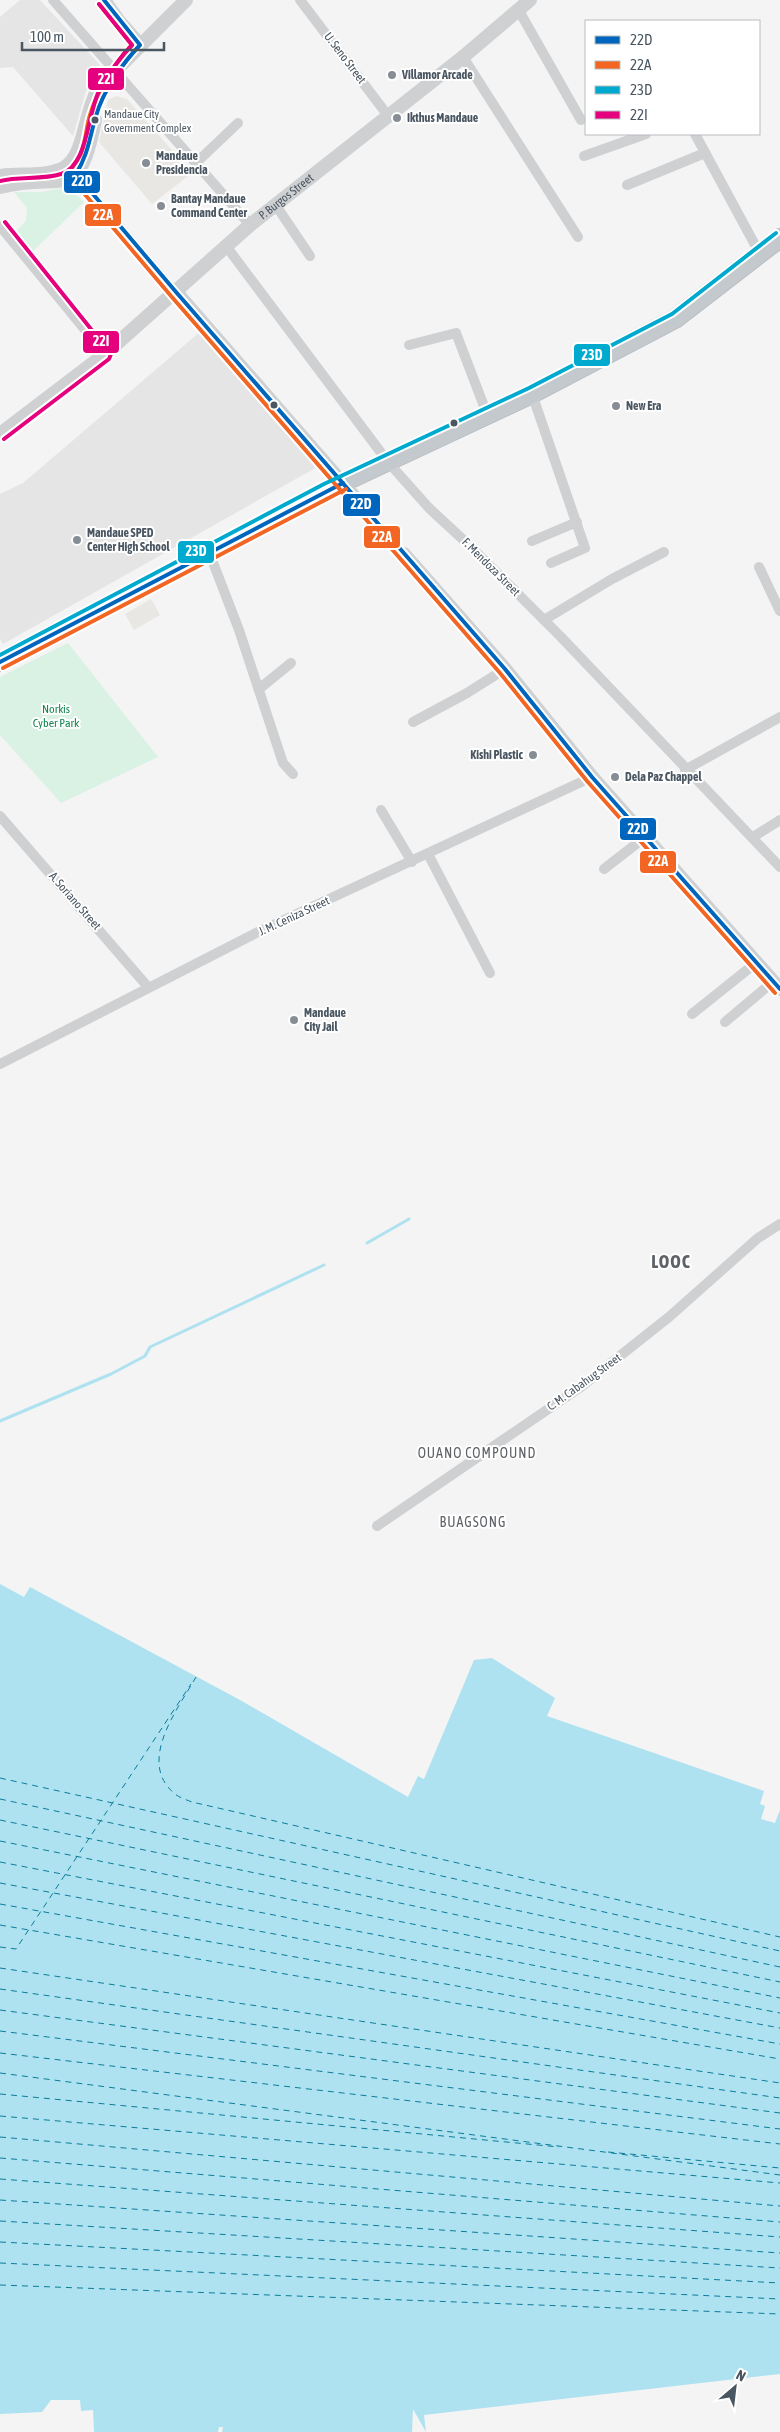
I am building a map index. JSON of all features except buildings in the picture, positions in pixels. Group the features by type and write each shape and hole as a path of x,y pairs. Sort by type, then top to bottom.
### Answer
{"highway":[{"path":"0,662 343,483 532,394 679,317 780,238"}],"street":[{"path":"53,0 118,69 250,225"},
{"path":"104,0 118,20 140,44"},
{"path":"0,187 12,184 61,182 72,169 84,147 100,103 118,69 140,44 186,0"},
{"name":"U. Seno Street","path":"300,0 389,117"},
{"name":"P. Burgos Street","path":"0,434 106,354 250,225 389,117 530,0"},
{"path":"518,10 580,120"},
{"path":"463,57 578,236"},
{"path":"197,162 238,123"},
{"path":"584,156 643,135"},
{"path":"696,135 760,254"},
{"path":"627,185 705,153"},
{"path":"0,176 72,169"},
{"path":"72,169 176,292 359,502"},
{"path":"276,204 310,256"},
{"path":"0,226 106,354"},
{"name":"F. Mendoza Street","path":"226,246 388,462 429,508 544,620 685,770 753,837 780,867"},
{"path":"409,345 456,333 487,414"},
{"path":"532,394 585,548 551,563"},
{"path":"532,541 577,522"},
{"path":"209,552 239,630 283,763 293,774"},
{"path":"544,620 664,552"},
{"path":"404,554 505,669 592,777 777,985 725,1022"},
{"path":"759,568 780,611"},
{"path":"259,689 291,663"},
{"path":"413,722 467,693 505,669"},
{"path":"685,770 780,717"},
{"name":"J. M. Ceniza Street","path":"0,1064 290,916 412,862 592,777"},
{"path":"381,810 412,862"},
{"name":"A. Soriano Street","path":"0,816 148,987"},
{"path":"753,837 780,820"},
{"path":"604,869 645,836"},
{"path":"428,854 490,973"},
{"path":"692,1014 757,962"},
{"name":"C. M. Cabahug Street","path":"377,1526 582,1386 668,1317 758,1238 780,1224"}],"shaded area":[{"path":"20,0 40,0 100,65 86,91 73,136 13,67 0,68 0,17"},
{"name":"Mandaue City Government Complex","path":"116,96 127,99 192,173 152,204 99,142 108,100"},
{"path":"201,331 319,466 3,644 0,639 0,494 23,483"},
{"path":"151,599 160,615 134,630 125,614"}],"green space":[{"path":"61,188 72,191 84,202 30,254 14,233 26,221 27,208 14,192 42,192"},
{"name":"Norkis Cyber Park","path":"68,643 158,757 61,803 0,735 0,677"}],"water":[{"path":"0,1584 24,1597 30,1587 240,1700 408,1797 418,1776 424,1779 474,1660 492,1658 555,1698 547,1716 764,1791 760,1804 765,1806 761,1819 775,1823 780,1810 780,2374 424,2415 426,2432 413,2409 412,2432 222,2432 223,2427 219,2427 218,2432 94,2432 93,2410 81,2411 80,2400 51,2400 42,2412 0,2414"}],"waterway":[{"path":"367,1243 409,1219"},
{"path":"0,1421 111,1374 145,1356 150,1347 324,1265"}],"ferry route":[{"path":"196,1677 171,1720 160,1751 159,1767 164,1781 181,1798 780,1937"},
{"path":"0,1947 16,1949 191,1684"},
{"path":"0,1778 780,1951"},
{"path":"0,1799 780,1967"},
{"path":"0,1820 780,1982"},
{"path":"0,1841 780,1998"},
{"path":"0,1862 780,2013"},
{"path":"0,1883 780,2028"},
{"path":"0,1904 780,2044"},
{"path":"0,1925 780,2059"},
{"path":"0,1968 780,2083"},
{"path":"0,1989 780,2098"},
{"path":"0,2010 780,2113"},
{"path":"0,2031 780,2129"},
{"path":"0,2053 780,2144"},
{"path":"0,2073 780,2175"},
{"path":"0,2094 559,2147"},
{"path":"0,2116 780,2183"},
{"path":"0,2137 780,2206"},
{"path":"608,2152 780,2168"},
{"path":"0,2158 780,2222"},
{"path":"0,2179 780,2237"},
{"path":"0,2200 780,2253"},
{"path":"0,2221 780,2268"},
{"path":"0,2242 780,2283"},
{"path":"0,2263 780,2299"},
{"path":"0,2285 780,2314"}],"transit line":[{"name":"22D","path":"104,0 140,45 120,69 103,97 86,152 76,174 176,292 505,669 592,777 780,989"},
{"name":"22A","path":"99,4 132,45 113,68 97,97 89,120 83,148 71,171 71,178 171,296 500,673 587,781 775,993"},
{"name":"22I","path":"0,181 54,176 70,169 77,161 82,151 99,91 114,67 132,45 99,4"},
{"name":"22I","path":"4,439 109,359 111,354 5,222"},
{"name":"23D","path":"0,655 324,484 529,388 672,314 776,233"},
{"name":"22D","path":"0,662 343,483"},
{"name":"22A","path":"3,668 346,489"}],"place":[{"name":"Villamor Arcade","path":"392,75"},
{"name":"Ikthus Mandaue","path":"397,118"},
{"name":"Mandaue City Government Complex","path":"95,120"},
{"name":"Mandaue Presidencia","path":"146,163"},
{"name":"Bantay Mandaue Command Center","path":"161,206"},
{"name":"New Era","path":"616,406"},
{"name":"Mandaue SPED Center High School","path":"77,540"},
{"name":"Kishi Plastic","path":"533,755"},
{"name":"Dela Paz Chappel","path":"615,777"},
{"name":"Mandaue City Jail","path":"294,1020"}],"district":[{"name":"LOOC","path":"671,1261"},
{"name":"OUANO COMPOUND","path":"477,1453"},
{"name":"BUAGSONG","path":"473,1522"}]}
